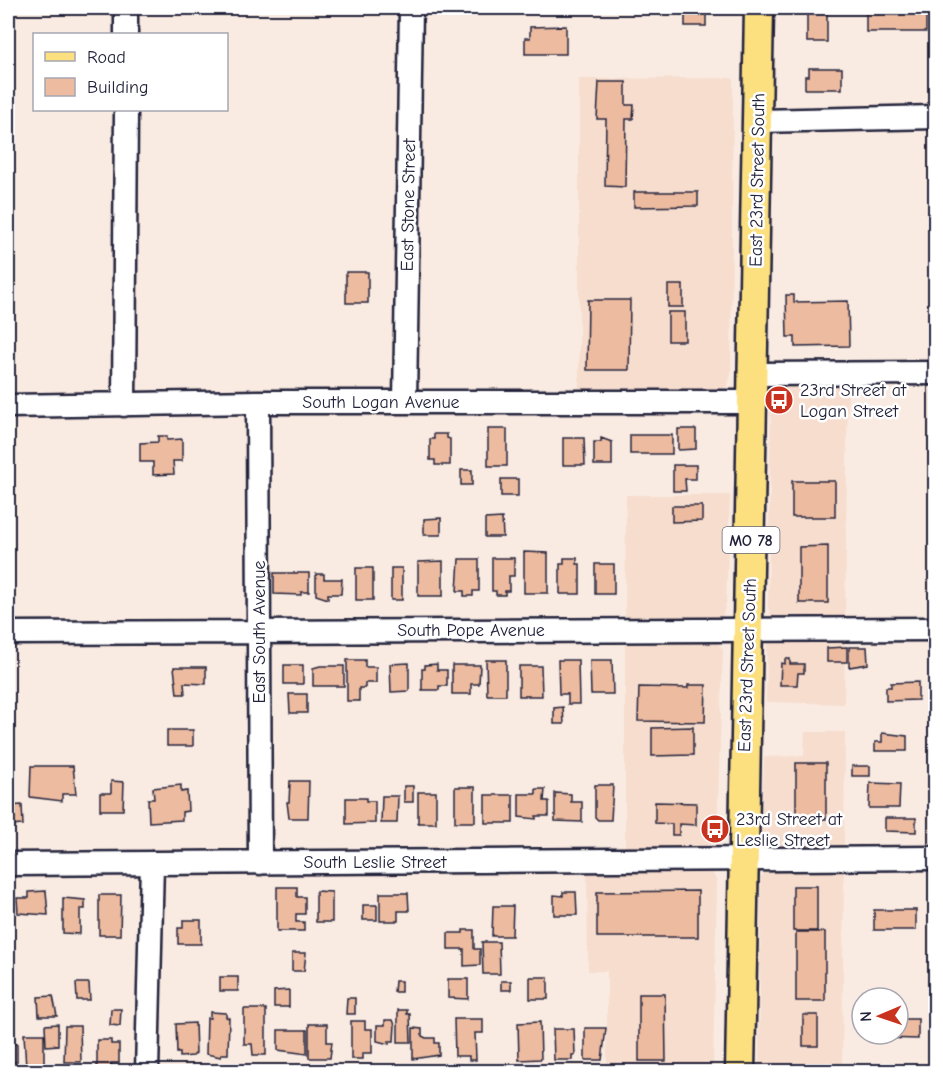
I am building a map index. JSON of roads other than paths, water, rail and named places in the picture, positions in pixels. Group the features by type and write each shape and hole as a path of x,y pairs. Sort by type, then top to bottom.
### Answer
{"main road":[{"name":"East 23rd Street South","path":"740,1071 742,860 754,402 759,8"}],"street":[{"path":"126,8 126,33"},
{"name":"East Stone Street","path":"405,402 411,8"},
{"path":"124,405 126,111"},
{"path":"759,121 936,117"},
{"path":"754,374 936,373"},
{"name":"South Logan Avenue","path":"8,405 258,402 754,402"},
{"name":"East South Avenue","path":"258,402 260,863"},
{"name":"South Pope Avenue","path":"8,633 259,630 936,629"},
{"name":"South Leslie Street","path":"8,864 936,858"},
{"path":"147,1071 152,863"}],"place":[{"name":"23rd Street at Logan Street","path":"779,400"},
{"name":"23rd Street at Leslie Street","path":"715,829"}]}
